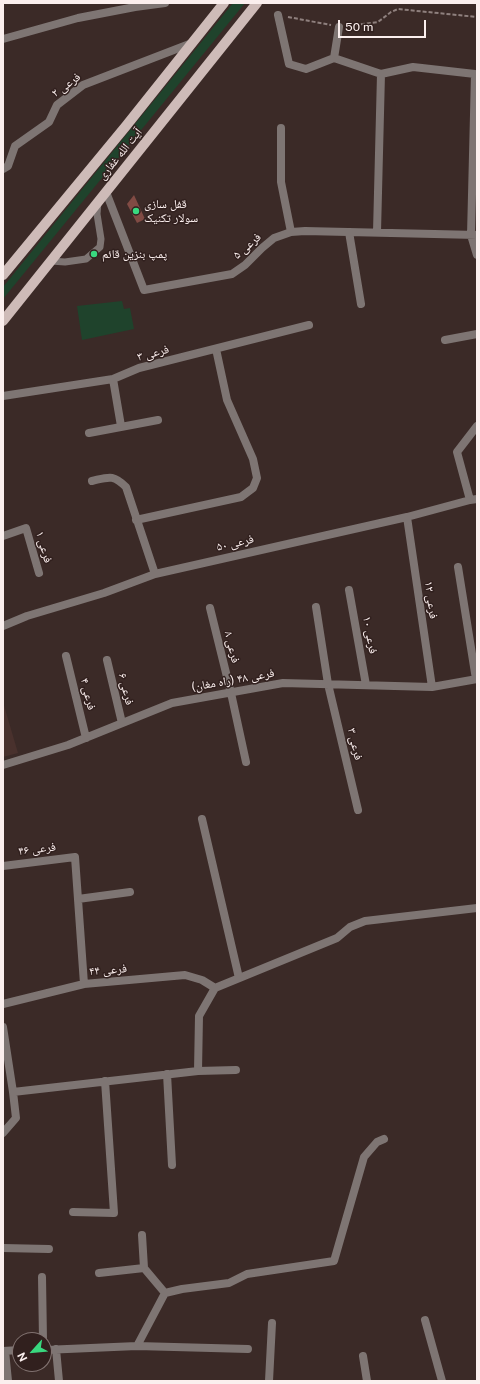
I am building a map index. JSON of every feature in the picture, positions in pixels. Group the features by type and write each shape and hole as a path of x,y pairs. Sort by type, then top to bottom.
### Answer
{"main road":[{"name":"آیت الله غفاری","path":"3,275 126,126 193,42 221,3"},
{"name":"آیت الله غفاری","path":"3,321 257,3"}],"street":[{"path":"3,40 78,18 165,3"},
{"path":"278,15 289,64 306,69 334,58 381,74 413,67 475,74 474,235 477,255"},
{"path":"334,58 339,27"},
{"name":"فرعی ۲","path":"3,169 8,166 15,146 50,122 57,105 83,85 193,42"},
{"path":"377,232 381,74"},
{"path":"281,128 281,182 291,232"},
{"name":"فرعی ۵","path":"106,192 144,290 232,274 246,266 262,248 274,238 291,232 377,232 474,235"},
{"path":"349,232 361,304"},
{"name":"فرعی ۳","path":"3,396 113,379 139,368 309,325"},
{"path":"446,340 477,334"},
{"path":"136,520 241,497 252,488 257,478 253,459 227,400 216,349"},
{"path":"113,379 121,426"},
{"path":"89,433 158,420"},
{"path":"474,500 457,452 477,426"},
{"path":"92,481 110,476 118,479 126,487 155,574"},
{"name":"فرعی ۵۰","path":"3,626 27,616 104,594 155,574 407,517 474,500"},
{"name":"فرعی ۱۲","path":"407,517 432,687"},
{"name":"فرعی ۱","path":"3,536 26,528 39,573"},
{"path":"458,567 476,679"},
{"name":"فرعی ۱۰","path":"349,590 366,685"},
{"name":"فرعی ۳","path":"316,607 328,684 358,810"},
{"name":"فرعی ۸","path":"210,608 231,692"},
{"name":"فرعی ۴","path":"66,656 86,738"},
{"name":"فرعی ۶","path":"107,660 122,723"},
{"name":"فرعی ۴۸ (راه مغان)","path":"3,765 68,745 172,703 231,692 283,684 432,687 476,679"},
{"path":"231,692 246,762"},
{"path":"202,819 239,978"},
{"name":"فرعی ۴۶","path":"3,866 75,857 78,899"},
{"path":"84,984 78,899 130,892"},
{"path":"198,1071 199,1016 214,988 337,938 350,927 366,921 477,908"},
{"name":"فرعی ۴۴","path":"3,1004 84,984 185,976 202,980 214,988"},
{"path":"3,1027 16,1118 3,1132"},
{"path":"13,1092 167,1074 198,1071 236,1070"},
{"path":"167,1074 172,1165"},
{"path":"73,1212 114,1213 105,1081"},
{"path":"137,1346 165,1293 182,1289 229,1283 247,1274 334,1261 364,1157 377,1142 384,1139"},
{"path":"142,1235 144,1268 165,1293"},
{"path":"3,1248 49,1249"},
{"path":"99,1273 144,1268"},
{"path":"42,1277 43,1332"},
{"path":"425,1320 442,1381"},
{"path":"268,1381 272,1323"},
{"path":"52,1349 137,1346 248,1349"},
{"path":"56,1349 59,1381"},
{"path":"4,1351 8,1381"},
{"path":"362,1356 367,1381"}],"lane":[{"path":"51,261 65,262 86,259 100,247 101,239 97,214 98,202"}],"path":[{"path":"278,15 339,27 378,22 391,12 398,10 477,17"}],"shaded area":[{"path":"3,702 18,753 3,757"}],"green space":[{"path":"233,3 245,3 3,299 3,287"},
{"path":"122,301 124,309 130,308 134,329 82,340 77,306"}],"building":[{"name":"قفل سازی سولار تکنیک","path":"134,195 145,219 137,223 127,204"}],"place":[{"name":"قفل سازی سولار تکنیک","path":"136,211"},
{"name":"پمپ بنزین قائم","path":"94,254"}]}
